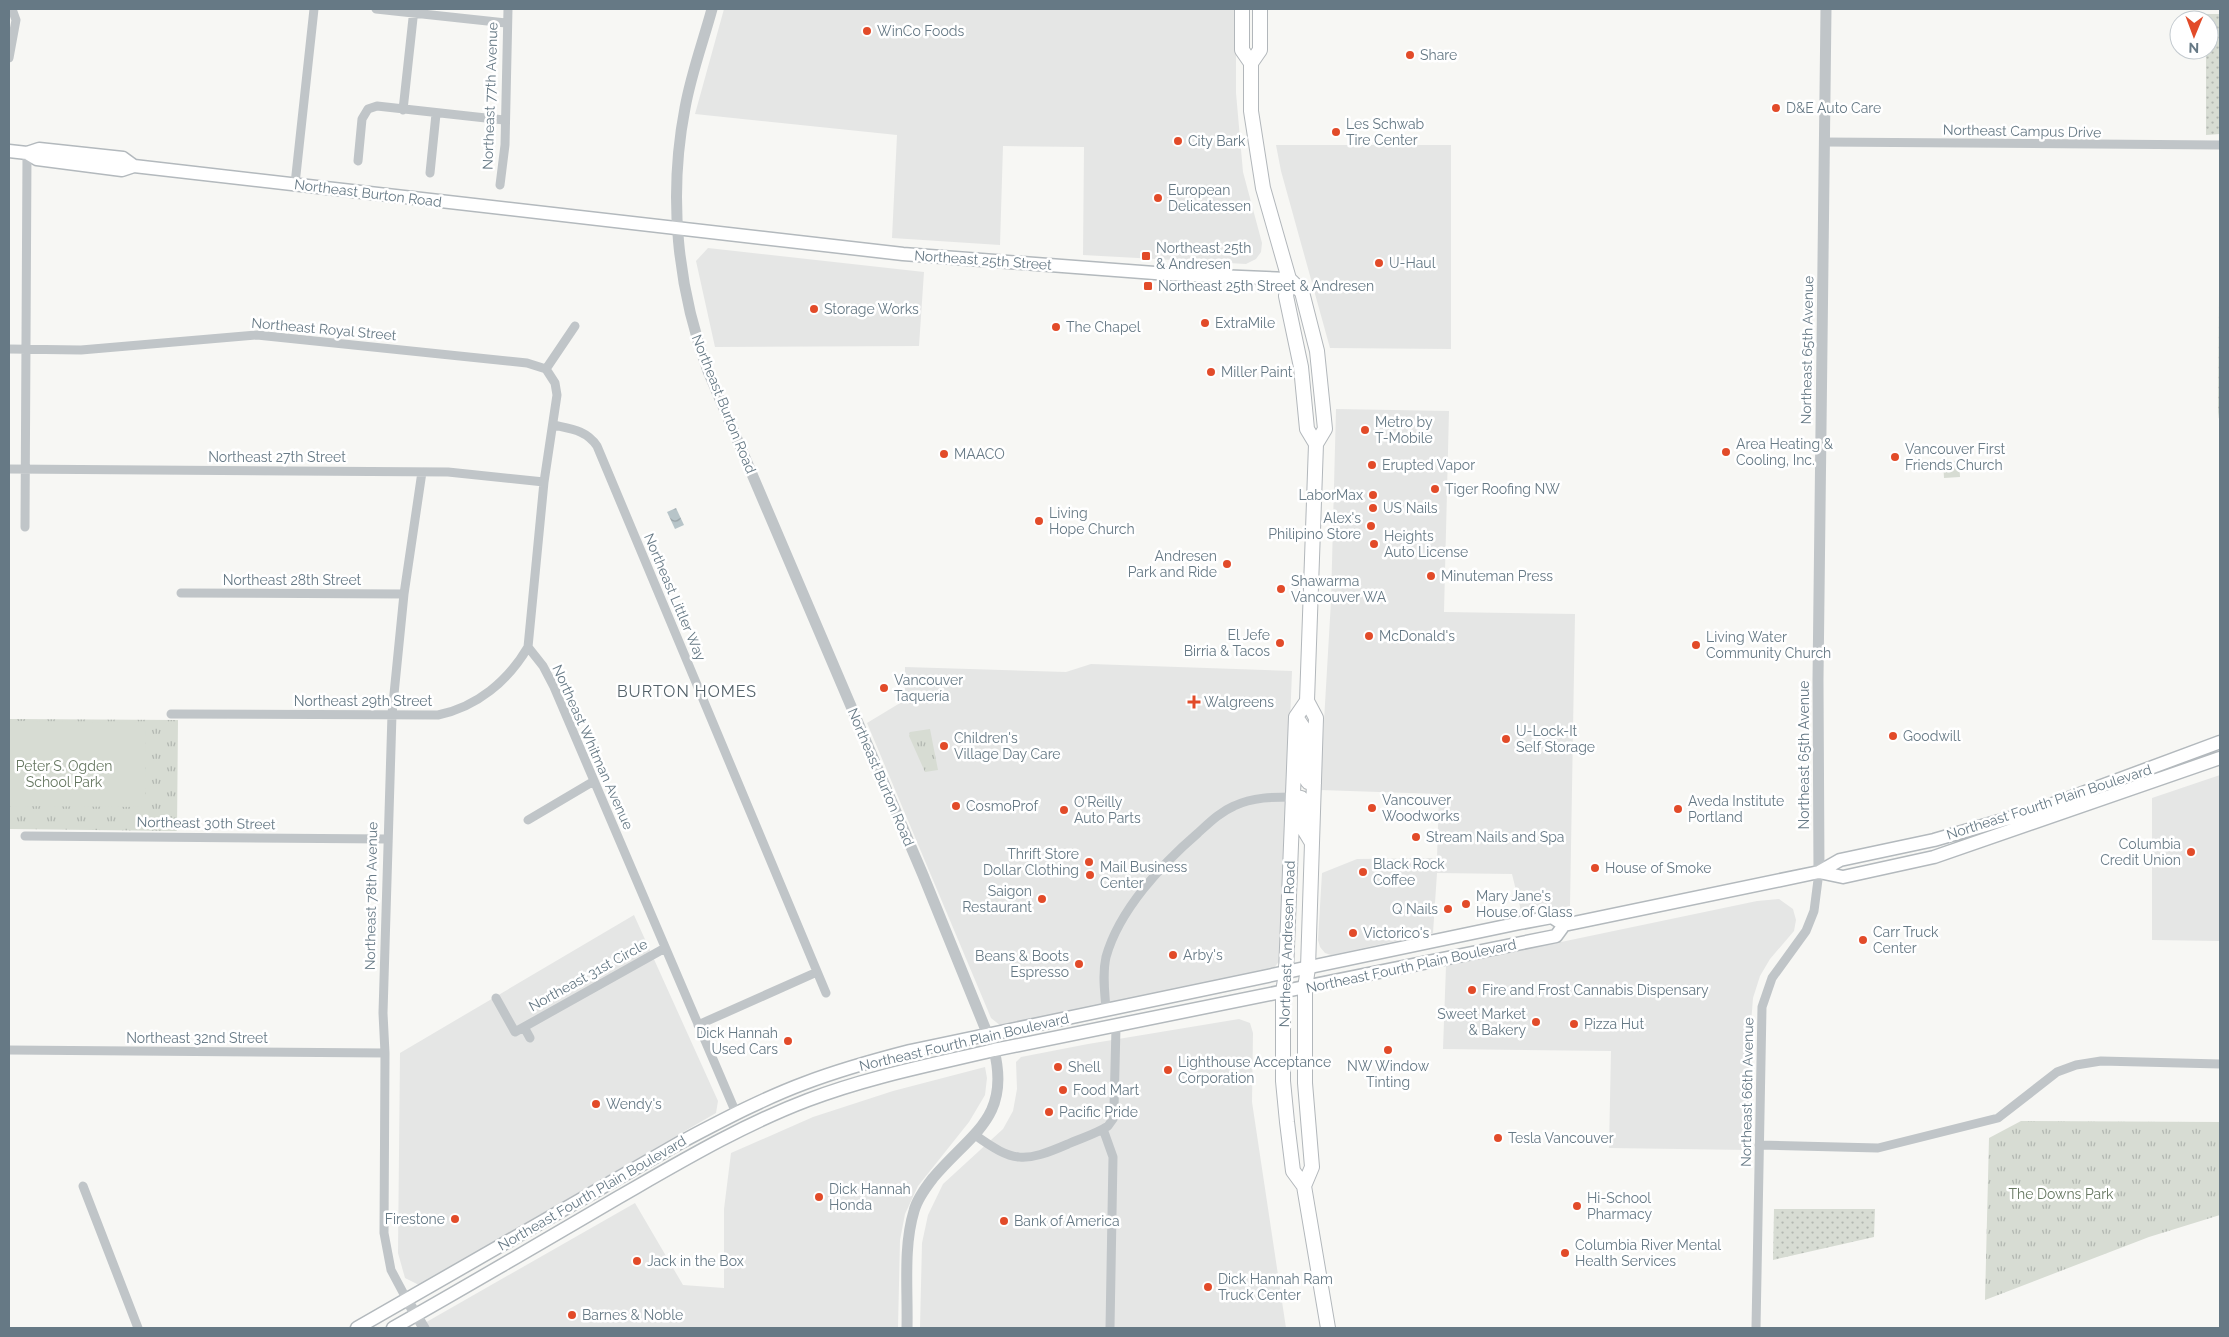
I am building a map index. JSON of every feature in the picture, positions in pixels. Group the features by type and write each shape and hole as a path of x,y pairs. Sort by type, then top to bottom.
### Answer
{"main road":[{"name":"Northeast Andresen Road","path":"1242,9 1242,50 1251,62"},
{"name":"Northeast Andresen Road","path":"1260,9 1260,50 1251,62 1251,111 1258,162 1289,279 1302,292 1317,352 1325,429 1316,444 1307,701 1316,718 1308,968 1305,988 1305,1083 1312,1167 1304,1186"},
{"name":"Northeast Burton Road","path":"9,151 27,153 38,148 124,158 134,166 678,228"},
{"name":"Northeast 25th Street","path":"678,228 903,254 1160,273 1289,279"},
{"path":"1307,701 1296,717 1306,732 1305,777 1308,782 1314,783"},
{"name":"Northeast Andresen Road","path":"1296,717 1286,973 1283,992 1284,1081 1289,1147 1293,1171 1304,1186 1328,1328"},
{"name":"Northeast Fourth Plain Boulevard","path":"358,1328 623,1175 736,1113 804,1083 838,1071 910,1051 988,1034 1552,918 1564,925 1818,872 1840,860 1928,842 2034,811 2220,742"},
{"name":"Northeast Fourth Plain Boulevard","path":"1818,872 1842,877 1934,857 2220,758"},
{"path":"1294,797 1302,799 1303,828 1312,843"},
{"name":"Northeast Fourth Plain Boulevard","path":"393,1328 647,1180 743,1129 806,1101 901,1071 994,1050 1556,936 1564,925"},
{"path":"647,1180 654,1169 735,1123 737,1120 736,1113"}],"street":[{"path":"9,58 16,20 12,9"},
{"path":"295,184 314,9"},
{"path":"376,9 414,11 506,23"},
{"name":"Northeast 77th Avenue","path":"500,185 505,145 506,23 508,9"},
{"path":"678,228 677,181 684,116 692,79 712,9"},
{"name":"Northeast 65th Avenue","path":"1818,872 1826,9"},
{"path":"403,110 414,11"},
{"path":"358,161 362,119 368,109 377,106 504,120"},
{"path":"430,173 436,114"},
{"name":"Northeast Campus Drive","path":"1824,142 2220,145"},
{"path":"25,527 27,153"},
{"name":"Northeast Burton Road","path":"678,228 686,298 694,334 708,371 923,875 988,1034 998,1068 997,1098 987,1120 975,1135 950,1158 926,1187 914,1210 909,1240 907,1328"},
{"path":"528,646 544,482 553,425 556,389 546,370 575,326"},
{"name":"Northeast Royal Street","path":"9,349 81,350 257,334 527,363 546,370"},
{"name":"Northeast Littler Way","path":"553,425 579,430 590,436 597,446 826,993"},
{"name":"Northeast 27th Street","path":"9,469 448,472 544,482"},
{"name":"Northeast 78th Avenue","path":"422,472 404,594 392,714 383,1013 386,1053 384,1233 391,1270 424,1328"},
{"name":"Northeast 28th Street","path":"181,593 404,594"},
{"name":"Northeast 29th Street","path":"171,714 438,715 465,707 489,692 518,664 528,646"},
{"name":"Northeast Whitman Avenue","path":"528,646 543,666 554,687 736,1113"},
{"path":"528,820 594,781"},
{"path":"1106,1010 1104,973 1108,950 1135,902 1158,870 1210,822 1235,805 1256,798 1294,797"},
{"name":"Northeast 30th Street","path":"25,836 387,839"},
{"name":"Northeast 66th Avenue","path":"1756,1328 1762,1007 1772,978 1806,931 1814,911 1818,872"},
{"name":"Northeast 31st Circle","path":"496,998 516,1032 665,948"},
{"path":"698,1026 817,972"},
{"path":"975,1135 999,1152 1027,1158 1044,1154 1103,1129 1112,1121 1114,1116 1116,1026"},
{"name":"Northeast 31st Circle","path":"524,1027 530,1038"},
{"name":"Northeast 32nd Street","path":"9,1050 386,1053"},
{"path":"1759,1145 1878,1148 1998,1118 2057,1072 2076,1065 2101,1061 2220,1064"},
{"path":"1103,1129 1113,1158 1110,1328"},
{"path":"82,1186 138,1328"}],"shaded area":[{"path":"724,9 1236,9 1236,93 1243,172 1262,243 1261,252 1256,259 1246,264 1083,255 1084,147 1003,146 1000,245 892,238 897,135 695,114"},
{"name":"U-Haul","path":"1276,145 1451,145 1451,349 1330,348 1281,171"},
{"name":"Storage Works","path":"708,248 924,272 919,346 715,347 696,261"},
{"path":"1336,409 1449,411 1444,612 1575,614 1570,906 1522,915 1512,874 1437,873 1433,933 1331,955 1325,953 1320,947 1318,940 1322,873 1357,859 1437,858 1439,794 1320,790 1331,601"},
{"path":"1091,664 1292,671 1281,959 1273,969 1001,1026 991,1018 867,723 905,700 905,667 1066,672"},
{"path":"2220,775 2220,941 2152,940 2152,798"},
{"path":"1779,899 1793,909 1796,920 1794,931 1770,959 1760,976 1753,998 1750,1037 1749,1150 1609,1148 1611,1051 1443,1049 1446,966 1757,901"},
{"path":"634,915 718,1101 716,1113 419,1285 405,1278 398,1253 400,1053"},
{"path":"1239,1019 1250,1023 1253,1033 1252,1102 1286,1328 920,1328 922,1243 928,1215 943,1184 1003,1129 1013,1111 1017,1089 1016,1062 1021,1057"},
{"name":"Dick Hannah Honda","path":"985,1067 987,1078 985,1095 969,1122 918,1186 905,1214 900,1240 898,1328 416,1328 635,1203 683,1285 724,1288 724,1209 731,1153 813,1117 893,1091"}],"green space":[{"path":"2220,14 2220,134 2206,135 2206,60 2219,60"},
{"path":"2220,174 2220,426 2218,412"},
{"path":"1943,461 1959,461 1960,477 1944,478"},
{"name":"Peter S. Ogden School Park","path":"9,719 178,720 177,831 9,829"},
{"name":"Peter S. Ogden School Park","path":"9,721 146,723 145,807 9,806"},
{"path":"930,729 938,770 925,772 909,736 910,732"},
{"name":"The Downs Park","path":"2021,1121 2220,1122 2220,1215 2149,1237 1985,1300 1989,1138"},
{"path":"1774,1209 1875,1209 1874,1237 1773,1260"}],"water":[{"path":"676,508 684,525 675,529 667,512"}],"place":[{"name":"WinCo Foods","path":"867,31"},
{"name":"Share","path":"1410,55"},
{"name":"D&E Auto Care","path":"1776,108"},
{"name":"Les Schwab Tire Center","path":"1336,132"},
{"name":"City Bark","path":"1178,141"},
{"name":"European Delicatessen","path":"1158,198"},
{"name":"Northeast 25th & Andresen","path":"1146,256"},
{"name":"U-Haul","path":"1379,263"},
{"name":"Northeast 25th Street & Andresen","path":"1148,286"},
{"name":"Storage Works","path":"814,309"},
{"name":"ExtraMile","path":"1205,323"},
{"name":"The Chapel","path":"1056,327"},
{"name":"Miller Paint","path":"1211,372"},
{"name":"Metro by T-Mobile","path":"1365,430"},
{"name":"Area Heating & Cooling, Inc.","path":"1726,452"},
{"name":"MAACO","path":"944,454"},
{"name":"Vancouver First Friends Church","path":"1895,457"},
{"name":"Erupted Vapor","path":"1372,465"},
{"name":"Tiger Roofing NW","path":"1435,489"},
{"name":"LaborMax","path":"1373,495"},
{"name":"US Nails","path":"1373,508"},
{"name":"Living Hope Church","path":"1039,521"},
{"name":"Alex's Philipino Store","path":"1371,526"},
{"name":"Heights Auto License","path":"1374,544"},
{"name":"Andresen Park and Ride","path":"1227,564"},
{"name":"Minuteman Press","path":"1431,576"},
{"name":"Shawarma Vancouver WA","path":"1281,589"},
{"name":"McDonald's","path":"1369,636"},
{"name":"El Jefe Birria & Tacos","path":"1280,643"},
{"name":"Living Water Community Church","path":"1696,645"},
{"name":"Vancouver Taquería","path":"884,688"},
{"name":"Walgreens","path":"1194,702"},
{"name":"Goodwill","path":"1893,736"},
{"name":"U-Lock-It Self Storage","path":"1506,739"},
{"name":"Children's Village Day Care","path":"944,746"},
{"name":"CosmoProf","path":"956,806"},
{"name":"Vancouver Woodworks","path":"1372,808"},
{"name":"Aveda Institute Portland","path":"1678,809"},
{"name":"O'Reilly Auto Parts","path":"1064,810"},
{"name":"Stream Nails and Spa","path":"1416,837"},
{"name":"Columbia Credit Union","path":"2191,852"},
{"name":"Thrift Store Dollar Clothing","path":"1089,862"},
{"name":"House of Smoke","path":"1595,868"},
{"name":"Black Rock Coffee","path":"1363,872"},
{"name":"Mail Business Center","path":"1090,875"},
{"name":"Saigon Restaurant","path":"1042,899"},
{"name":"Mary Jane's House of Glass","path":"1466,904"},
{"name":"Q Nails","path":"1448,909"},
{"name":"Victorico's","path":"1353,933"},
{"name":"Carr Truck Center","path":"1863,940"},
{"name":"Arby's","path":"1173,955"},
{"name":"Beans & Boots Espresso","path":"1079,964"},
{"name":"Fire and Frost Cannabis Dispensary","path":"1472,990"},
{"name":"Sweet Market & Bakery","path":"1536,1022"},
{"name":"Pizza Hut","path":"1574,1024"},
{"name":"Dick Hannah Used Cars","path":"788,1041"},
{"name":"NW Window Tinting","path":"1388,1050"},
{"name":"Shell","path":"1058,1067"},
{"name":"Lighthouse Acceptance Corporation","path":"1168,1070"},
{"name":"Food Mart","path":"1063,1090"},
{"name":"Wendy's","path":"596,1104"},
{"name":"Pacific Pride","path":"1049,1112"},
{"name":"Tesla Vancouver","path":"1498,1138"},
{"name":"Dick Hannah Honda","path":"819,1197"},
{"name":"Hi-School Pharmacy","path":"1577,1206"},
{"name":"Firestone","path":"455,1219"},
{"name":"Bank of America","path":"1004,1221"},
{"name":"Columbia River Mental Health Services","path":"1565,1253"},
{"name":"Jack in the Box","path":"637,1261"},
{"name":"Dick Hannah Ram Truck Center","path":"1208,1287"},
{"name":"Barnes & Noble","path":"572,1315"}],"district":[{"name":"BURTON HOMES","path":"687,691"}]}
